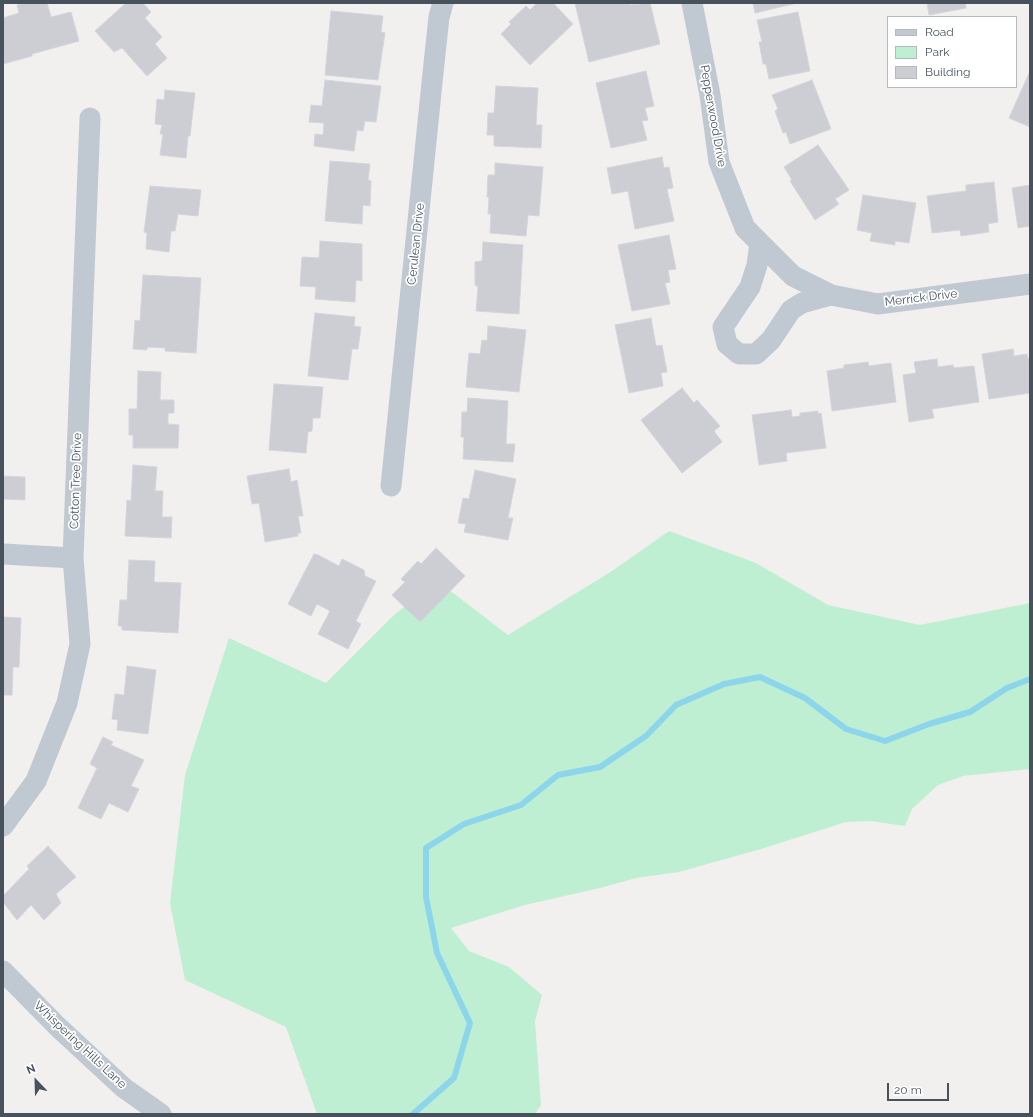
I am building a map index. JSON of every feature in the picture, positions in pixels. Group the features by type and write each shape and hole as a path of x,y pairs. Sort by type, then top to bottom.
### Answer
{"street":[{"name":"Cerulean Drive","path":"391,486 436,52 443,3"},
{"name":"Pepperwood Drive","path":"692,3 710,95 719,162 745,228 793,276"},
{"name":"Cotton Tree Drive","path":"3,826 36,781 67,703 80,644 73,558 90,118"},
{"path":"760,243 757,265 750,287 723,327 727,344 739,354 756,354 771,340 791,310 802,303 831,295"},
{"name":"Merrick Drive","path":"793,276 831,295 878,304 1030,284"},
{"path":"3,554 73,558"},
{"name":"Whispering Hills Lane","path":"3,971 58,1027 124,1088 161,1114"}],"green space":[{"path":"669,531 756,563 828,605 920,625 1030,603 1030,769 963,776 938,785 912,809 905,826 871,821 846,822 761,849 679,872 636,878 600,888 525,905 451,928 469,951 509,967 542,995 535,1021 541,1105 535,1114 317,1114 286,1027 185,980 170,903 185,775 229,638 326,683 392,617 436,580 508,635 612,571"}],"building":[{"path":"24,3 47,3 51,17 71,12 79,41 3,64 3,18 19,13 17,5"},
{"path":"126,3 143,3 151,12 145,18 162,37 155,44 167,58 147,76 122,48 114,52 95,31"},
{"path":"537,3 553,3 573,24 530,65 501,34 511,24 509,22 526,6 530,10"},
{"path":"575,3 629,3 630,5 650,3 660,44 589,62"},
{"path":"753,3 797,3 755,13"},
{"path":"927,3 965,3 966,8 929,15"},
{"path":"331,11 383,16 381,32 385,33 378,80 325,75"},
{"path":"798,12 810,71 769,79 766,64 763,64 759,42 762,42 757,20"},
{"path":"646,71 654,106 645,108 648,120 642,121 647,140 611,148 596,83"},
{"path":"1030,71 1030,127 1009,118"},
{"path":"325,80 381,86 376,122 365,121 363,131 357,130 354,151 314,146 315,134 323,135 324,123 309,122 311,105 322,106"},
{"path":"812,80 831,129 790,144 786,132 783,133 775,111 778,109 772,95"},
{"path":"496,86 538,88 536,125 542,125 541,148 494,146 494,135 487,135 488,113 494,113"},
{"path":"165,90 195,93 186,158 160,155 163,134 160,134 162,125 155,124 157,99 164,100"},
{"path":"818,145 849,190 835,199 839,204 815,220 790,181 792,180 784,167"},
{"path":"662,157 664,168 669,167 673,188 667,189 674,221 635,229 628,191 612,194 607,168"},
{"path":"330,161 370,164 368,180 371,181 370,206 363,205 362,224 325,221"},
{"path":"495,163 543,167 539,216 528,215 526,236 490,233 491,214 488,214 489,197 487,197 488,175 495,175"},
{"path":"994,182 998,222 988,224 989,232 961,236 960,230 932,233 927,196 966,191 966,185"},
{"path":"1030,185 1030,226 1018,228 1012,188"},
{"path":"150,186 201,190 198,216 178,214 175,231 171,231 169,252 146,249 147,233 144,232"},
{"path":"863,195 916,203 909,243 895,241 895,245 870,241 872,233 857,230"},
{"path":"669,235 676,269 668,270 670,282 665,283 670,304 632,311 618,245"},
{"path":"320,241 362,244 362,281 356,280 355,302 315,299 316,287 300,286 302,257 319,258"},
{"path":"483,242 523,245 519,314 476,311 478,287 475,285 475,262 482,261"},
{"path":"143,275 201,278 196,353 165,351 165,348 147,347 147,350 133,349 135,320 140,321"},
{"path":"315,313 355,317 354,326 361,327 358,349 352,349 348,380 308,376"},
{"path":"651,318 656,346 662,345 667,372 661,373 663,386 629,393 615,325"},
{"path":"488,326 526,330 519,392 466,387 469,353 480,354 482,340 487,341"},
{"path":"1013,349 1014,356 1027,354 1028,359 1030,358 1030,393 989,399 982,354"},
{"path":"937,359 938,367 953,365 954,368 974,366 979,402 932,409 934,418 909,422 903,375 916,373 914,362"},
{"path":"868,362 869,366 891,363 896,402 832,411 827,371 844,368 844,365"},
{"path":"138,371 161,372 160,400 174,400 174,413 168,413 168,424 179,425 178,448 133,448 133,435 129,435 129,409 137,409"},
{"path":"274,384 323,387 320,418 313,418 312,431 308,432 306,453 269,450"},
{"path":"682,388 694,403 697,400 720,426 714,431 722,442 682,473 641,420"},
{"path":"468,398 508,401 506,444 515,444 513,462 463,459 464,437 461,437 462,412 467,412"},
{"path":"791,410 792,417 800,416 800,413 818,411 818,414 821,413 826,448 786,453 787,461 759,465 752,415"},
{"path":"133,465 157,467 155,491 163,491 162,517 172,517 171,538 125,536 127,500 131,501"},
{"path":"289,469 291,482 297,480 303,516 298,516 301,533 298,533 298,536 265,542 259,503 252,504 247,476"},
{"path":"475,470 516,479 508,518 513,518 508,540 464,532 466,524 458,523 463,498 469,499"},
{"path":"3,476 25,477 25,500 3,499"},
{"path":"436,548 465,576 420,622 392,595 405,582 401,579 418,561 421,564"},
{"path":"314,554 339,566 342,559 364,570 365,576 376,581 356,621 361,624 348,649 318,634 330,611 317,604 311,616 288,604"},
{"path":"129,560 155,561 154,582 181,583 178,633 122,630 122,626 118,626 120,600 127,600"},
{"path":"3,617 21,618 19,667 13,667 12,695 3,695"},
{"path":"127,666 156,670 148,734 117,730 118,720 112,719 115,694 124,695"},
{"path":"103,737 113,742 111,745 144,760 131,786 139,789 128,812 109,803 101,819 78,808 97,768 90,764"},
{"path":"48,846 76,877 56,894 61,903 44,920 31,905 17,920 3,902 3,896 29,869 27,866"}],"waterway":[{"path":"413,1114 454,1078 470,1023 437,953 426,897 426,848 464,824 521,805 558,775 600,767 646,736 676,705 724,684 760,677 805,698 846,729 885,741 929,724 970,712 1007,688 1030,679"}]}
